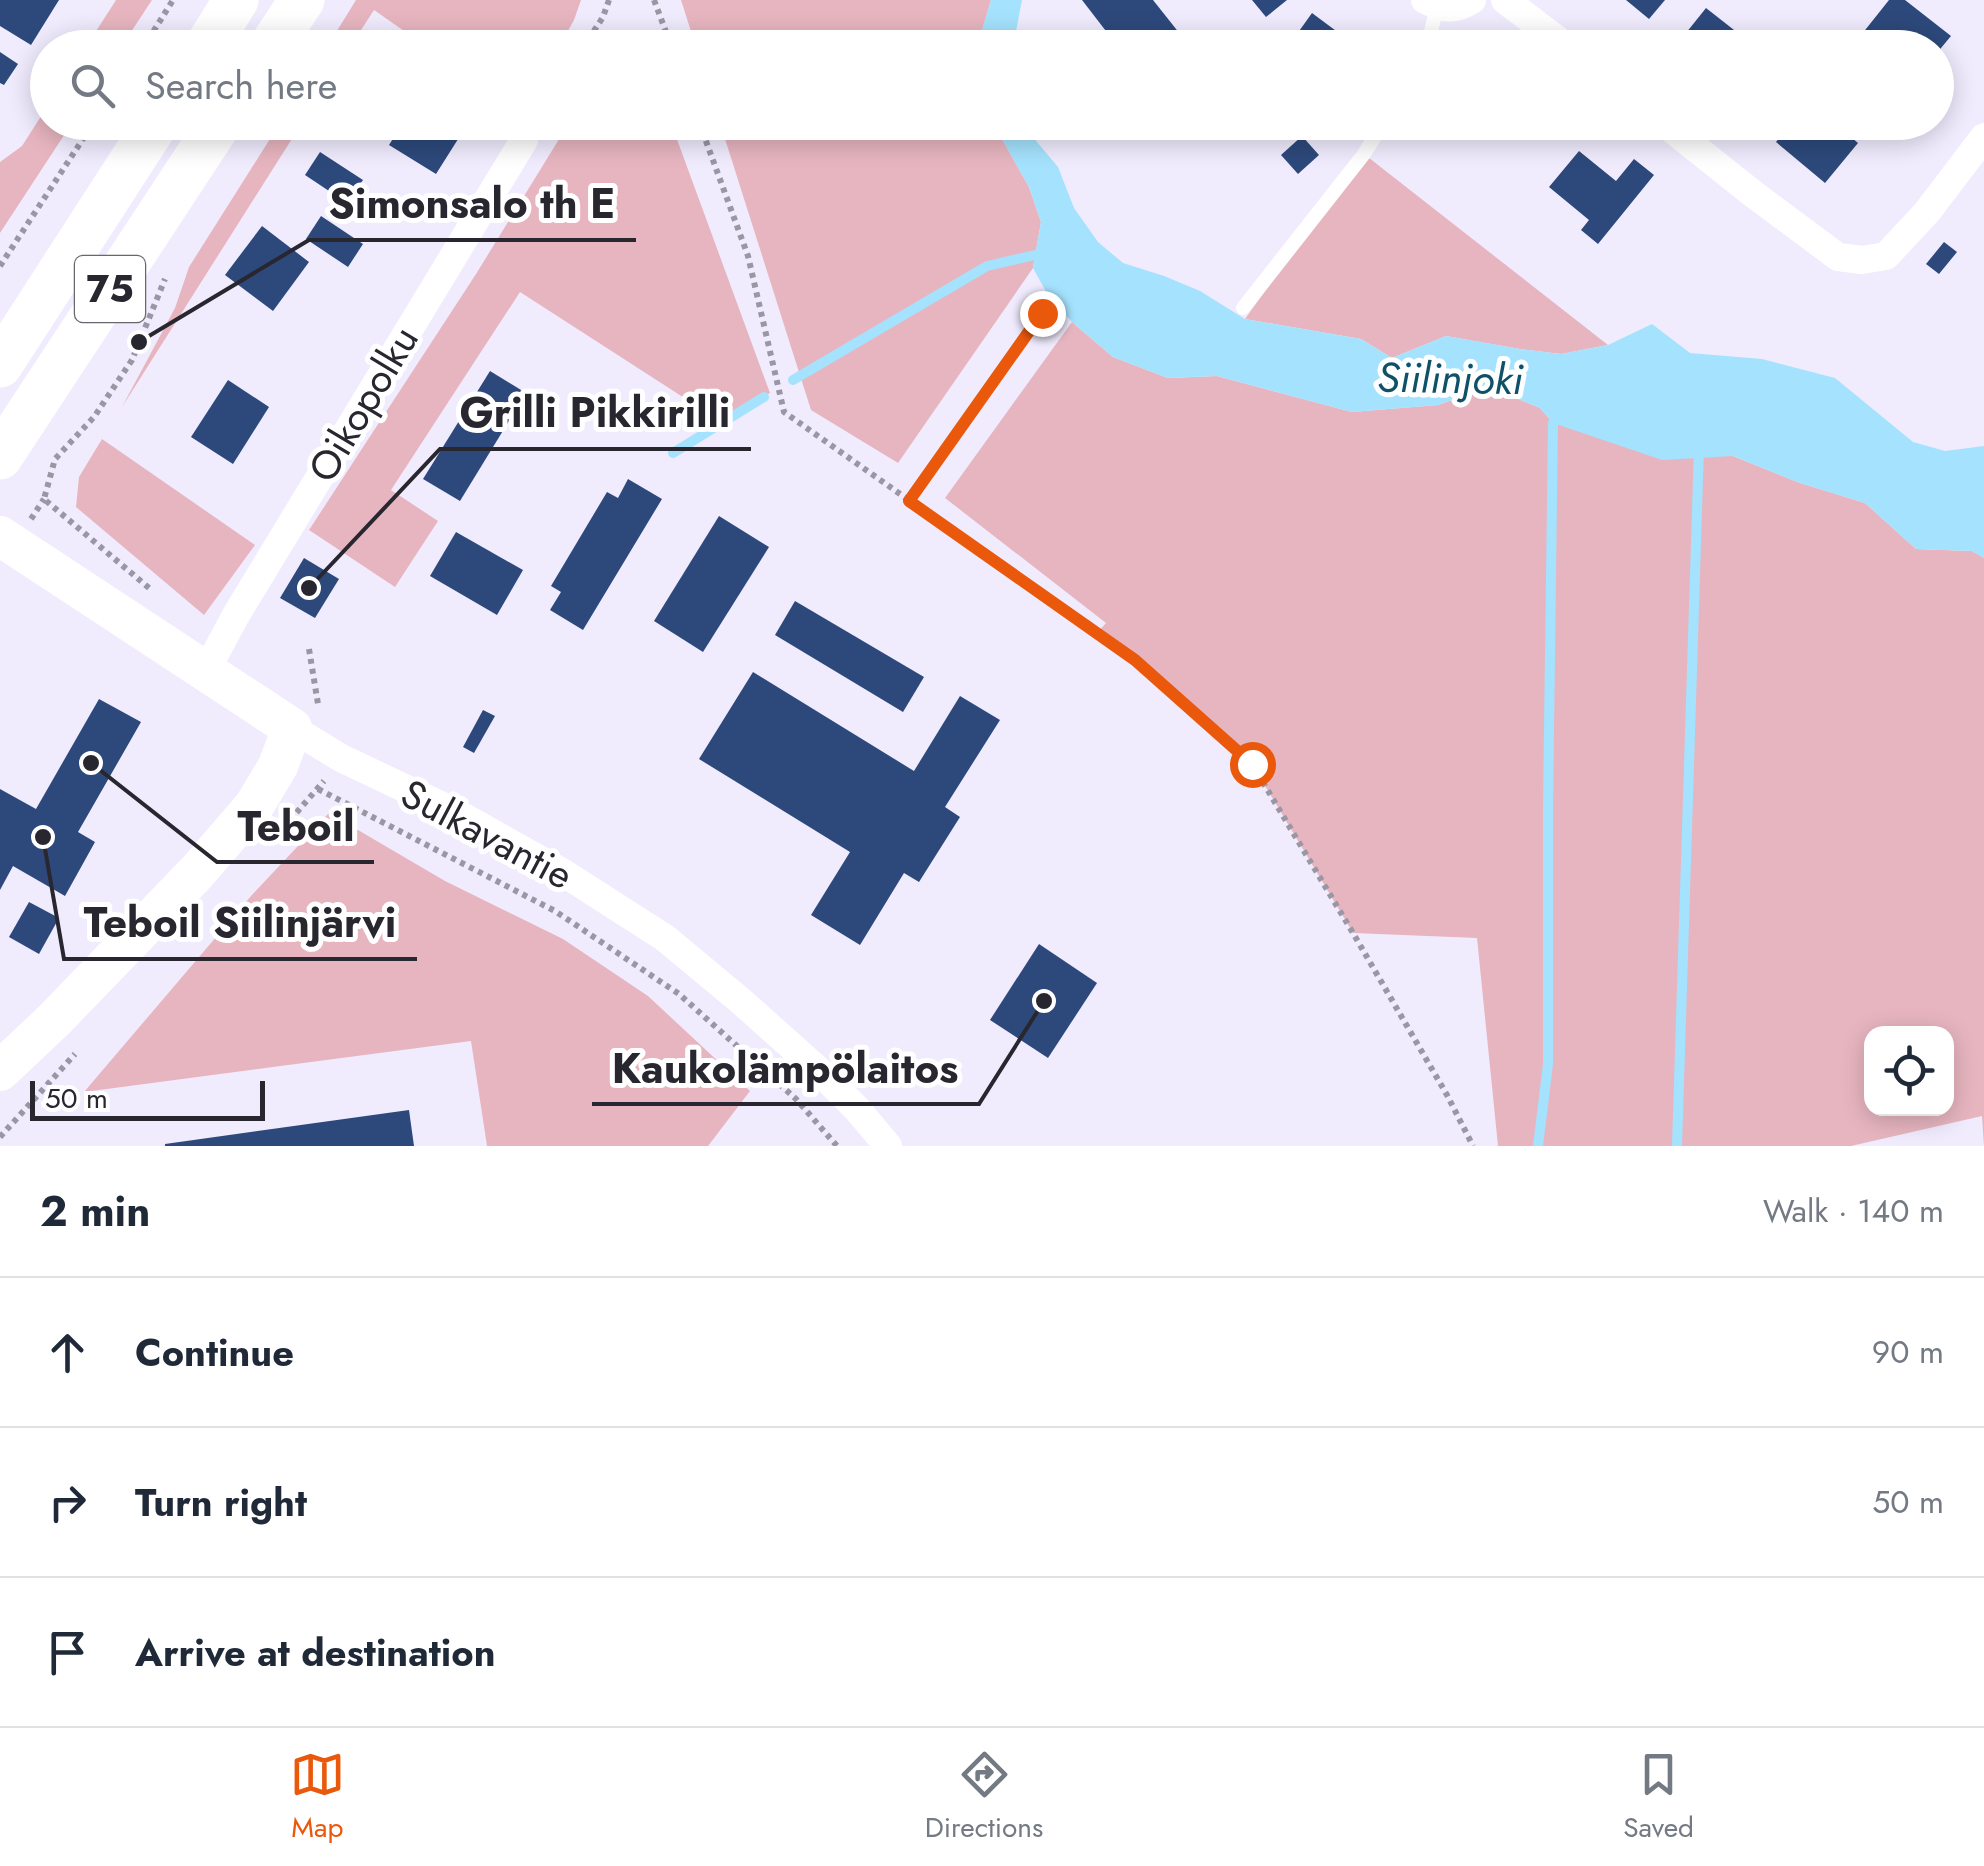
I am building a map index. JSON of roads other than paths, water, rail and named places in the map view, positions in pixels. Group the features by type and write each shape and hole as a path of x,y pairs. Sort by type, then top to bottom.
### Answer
{"main road":[{"path":"217,30 236,0"},
{"path":"282,30 302,0"},
{"name":"75","path":"0,365 145,140"},
{"name":"75","path":"0,457 208,140"}],"street":[{"path":"1431,3 1452,9 1472,0"},
{"path":"1505,0 1544,30"},
{"path":"1684,140 1838,257 1862,260 1886,256 1928,212 1984,137"},
{"name":"Oikopolku","path":"206,672 244,601 524,140"},
{"name":"Sulkavantie","path":"0,536 206,672 306,719 342,758 455,812 562,872 665,938 818,1070 888,1146"},
{"path":"0,1070 55,1019 197,872 254,806 306,719"}],"lane":[{"path":"1429,30 1431,3"},
{"path":"1244,308 1373,140"}],"water":[{"path":"991,0 1022,0 1016,30 982,30"},
{"name":"Siilinjoki","path":"1003,140 1036,140 1058,167 1074,208 1098,242 1123,263 1200,291 1245,319 1361,339 1392,358 1446,336 1561,354 1608,345 1652,324 1690,353 1762,359 1835,378 1913,442 1945,451 1984,446 1984,558 1972,551 1916,549 1865,503 1733,456 1662,460 1553,423 1540,408 1489,387 1438,405 1352,412 1217,376 1168,378 1113,357 1049,297 1033,268 1041,222 1029,187"}],"waterway":[{"path":"793,380 987,266 1035,255"},
{"path":"673,453 764,397"},
{"path":"1538,1146 1548,1064 1553,423 1557,413"},
{"path":"1677,1146 1699,447"}],"place":[{"name":"Simonsalo th E","path":"139,342"},
{"name":"Grilli Pikkirilli","path":"309,588"},
{"name":"Teboil","path":"91,763"},
{"name":"Teboil Siilinjärvi","path":"43,837"},
{"name":"Kaukolämpölaitos","path":"1044,1001"}]}
